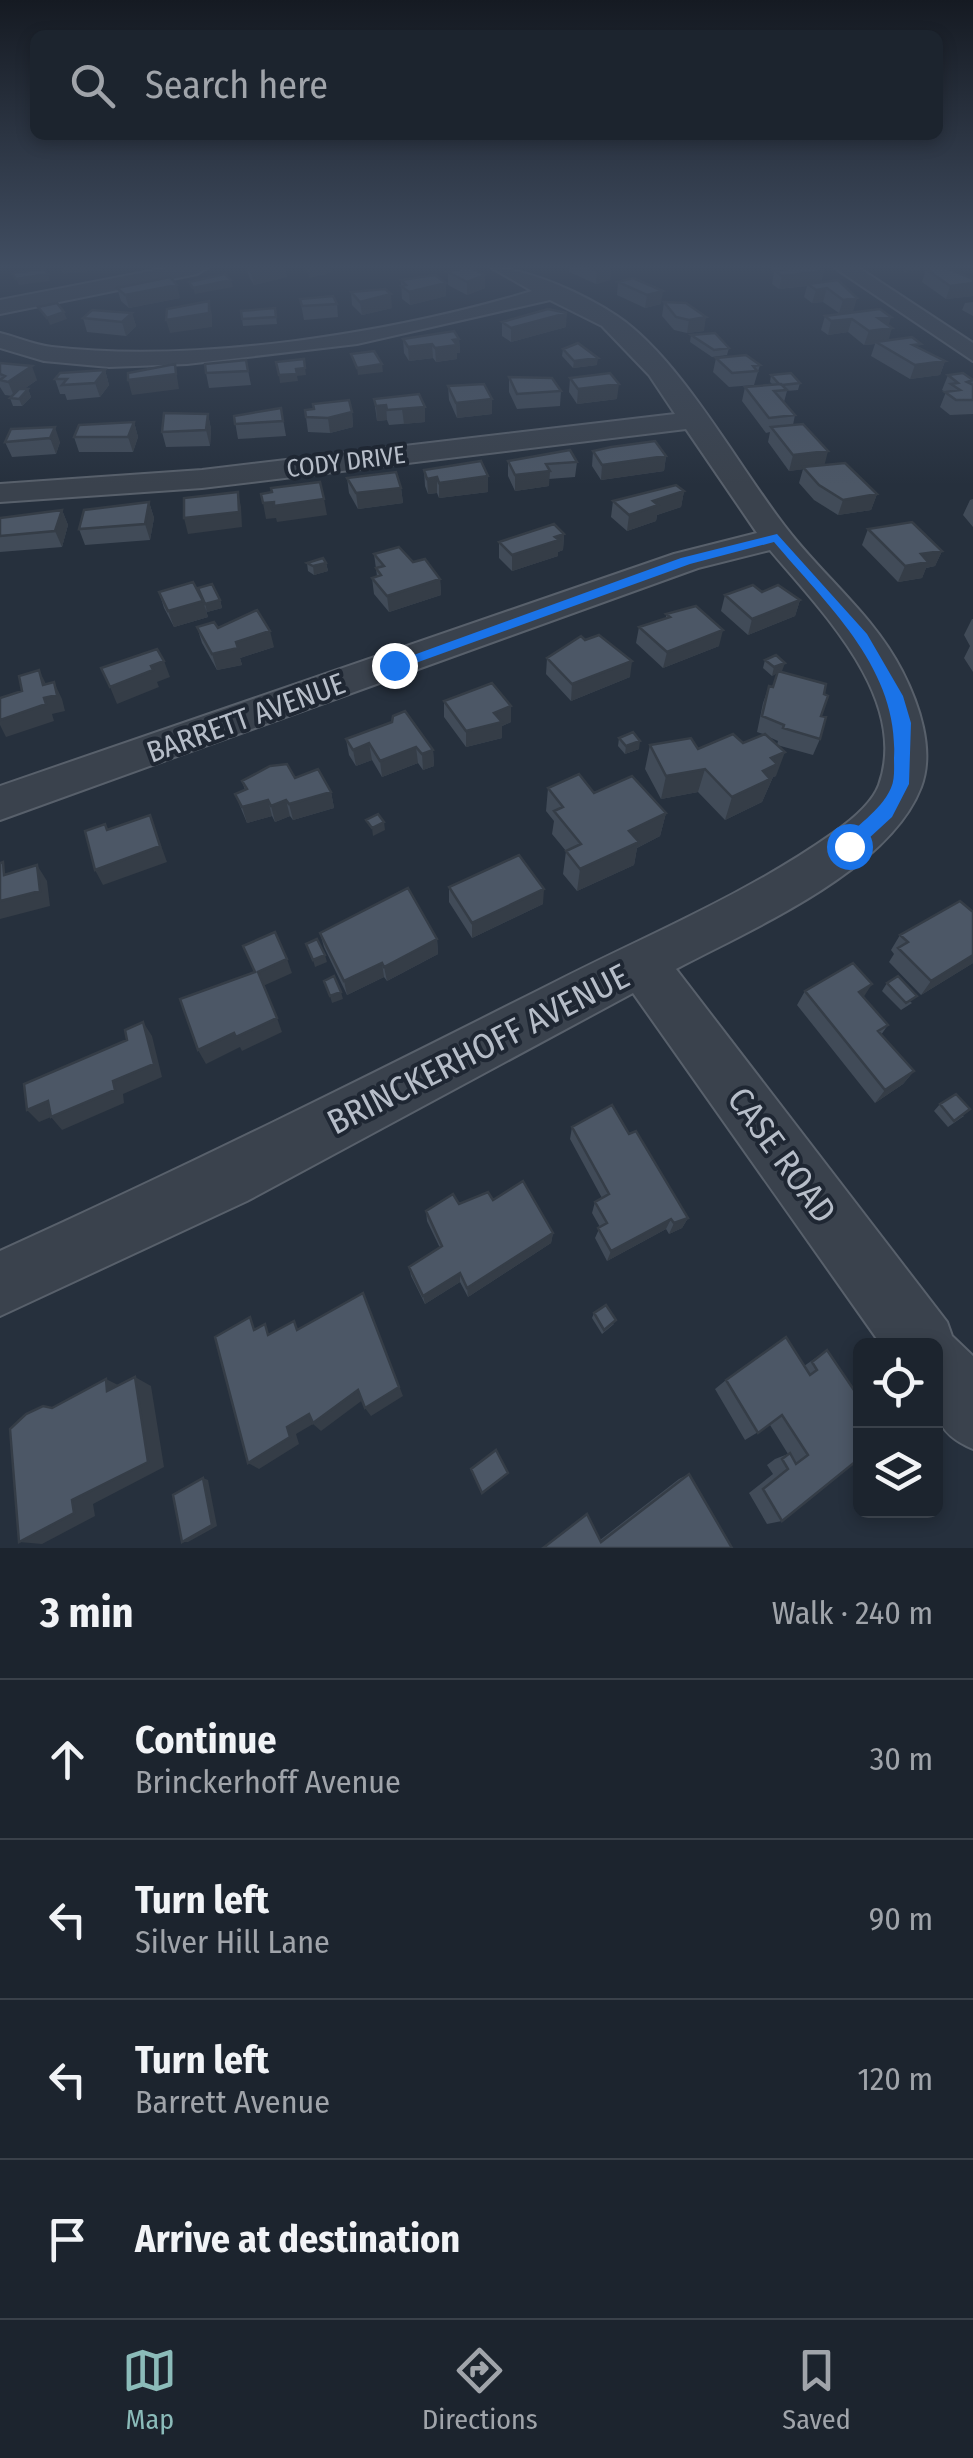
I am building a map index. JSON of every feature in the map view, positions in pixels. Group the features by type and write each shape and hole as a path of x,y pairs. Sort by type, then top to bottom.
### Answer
{"street":[{"path":"1,340 31,352 71,358 180,356 310,340"},
{"path":"631,340 658,370 777,538"},
{"name":"CODY DRIVE","path":"0,493 202,479 691,420"},
{"name":"BRINCKERHOFF AVENUE","path":"0,1284 226,1180 642,965 760,902 849,846 886,812 901,784 904,723 882,669 862,637 777,538"},
{"name":"BARRETT AVENUE","path":"0,803 686,561 777,538"},
{"name":"CASE ROAD","path":"642,965 917,1338"},
{"path":"943,1373 973,1414"}],"building":[{"path":"404,340 453,340 457,345 435,348 432,344 408,347"},
{"path":"699,340 722,340 729,348 714,350"},
{"path":"916,340 921,344 913,345 945,361 915,365 876,342"},
{"path":"578,343 598,358 574,361 563,349"},
{"path":"374,351 382,364 357,368 351,354"},
{"path":"746,355 760,365 753,366 757,371 732,373 716,358"},
{"path":"304,359 305,368 296,369 297,374 279,375 276,362"},
{"path":"246,360 248,371 206,373 205,364"},
{"path":"0,363 32,366 8,382 0,380 5,376 0,374"},
{"path":"175,364 176,374 128,380 128,373"},
{"path":"105,370 95,383 62,385 67,379 55,379 60,373"},
{"path":"610,373 619,384 578,389 570,378"},
{"path":"791,373 800,383 782,385 771,375"},
{"path":"963,373 973,380 967,382 973,385 973,400 956,400 945,392 960,390 951,384 958,383 948,375"},
{"path":"509,377 552,378 561,391 517,394"},
{"path":"484,384 492,399 456,403 448,386"},
{"path":"781,384 787,390 774,391 795,415 769,418 745,387"},
{"path":"19,389 28,389 19,399 10,398"},
{"path":"419,394 425,407 387,410 386,405 376,406 374,399"},
{"path":"349,400 352,412 328,418 306,417 305,410 314,409 313,404"},
{"path":"281,408 283,421 235,424 234,416"},
{"path":"164,413 208,414 206,430 162,432"},
{"path":"134,422 128,437 74,437 79,425"},
{"path":"803,424 828,451 793,455 771,427"},
{"path":"55,427 50,438 5,442 11,429"},
{"path":"655,441 666,456 602,465 593,451 611,447"},
{"path":"570,450 577,462 546,464 550,471 515,475 508,461"},
{"path":"481,461 488,476 439,483 437,477 427,479 424,470"},
{"path":"845,463 877,494 843,500 819,485 803,467"},
{"path":"396,472 401,488 356,493 347,478"},
{"path":"320,482 324,499 274,506 274,502 263,503 261,494 272,492 271,488"},
{"path":"676,485 684,491 653,501 658,505 629,515 613,501"},
{"path":"238,492 239,512 184,518 184,498"},
{"path":"149,502 145,524 79,529 84,510"},
{"path":"62,510 55,531 0,536 0,518"},
{"path":"912,522 942,551 921,554 928,562 905,566 868,529"},
{"path":"554,524 564,534 555,537 559,540 512,555 499,542"},
{"path":"399,547 413,562 425,559 440,579 387,596 372,578 381,575 376,568 384,566 374,554"},
{"path":"323,558 326,563 307,563"},
{"path":"193,582 203,601 168,611 159,592"},
{"path":"212,584 220,600 205,604 198,588"},
{"path":"753,585 762,592 778,585 800,600 752,619 725,595"},
{"path":"696,606 723,630 667,652 639,627 670,617 666,614"},
{"path":"257,610 270,631 236,642 238,648 212,654 197,627 214,622 218,628"},
{"path":"599,635 632,661 572,684 547,658 581,636 585,640"},
{"path":"157,649 164,661 151,666 153,670 110,687 101,668"},
{"path":"776,655 785,663 774,667 765,660"},
{"path":"39,670 43,685 54,682 57,695 44,698 46,704 0,720 0,698 22,691 19,676"},
{"path":"778,671 826,684 824,694 828,696 821,716 826,717 820,739 783,728 784,725 762,716 769,686 773,687"},
{"path":"492,683 511,706 494,713 502,722 466,731 444,701"},
{"path":"405,711 433,750 422,754 416,747 380,761 369,743 353,750 346,739 392,722 393,716"},
{"path":"633,732 640,741 626,746 619,738"},
{"path":"733,734 743,743 765,734 785,752 771,758 777,764 763,771 770,779 732,797 705,769 666,776 650,745 691,738 698,749"},
{"path":"287,764 295,778 318,769 331,792 289,804 286,800 271,806 268,800 242,807 235,794 247,789 242,781 270,766"},
{"path":"579,774 594,793 632,776 666,813 629,831 639,842 580,869 566,851 581,844 554,811 563,807 548,788"},
{"path":"378,814 384,822 372,828 366,820"},
{"path":"150,815 160,846 95,870 85,831 105,824 107,830"},
{"path":"519,855 544,889 472,923 449,887"},
{"path":"3,862 4,875 37,865 40,891 0,901"},
{"path":"408,888 437,939 384,967 382,963 344,981 320,933"},
{"path":"960,901 973,912 973,955 931,981 898,948 908,942 900,935"},
{"path":"275,932 287,959 258,972 277,1018 198,1050 180,999 255,972 243,946"},
{"path":"317,939 325,955 313,960 306,944"},
{"path":"853,963 872,984 859,992 888,1025 878,1031 914,1071 885,1090 805,991"},
{"path":"334,976 341,992 330,996 324,981"},
{"path":"898,976 917,996 906,1003 887,983"},
{"path":"143,1022 154,1064 113,1081 115,1090 51,1117 48,1101 27,1110 24,1084 127,1040 125,1030"},
{"path":"956,1094 970,1109 954,1121 940,1104"},
{"path":"612,1105 629,1134 636,1131 688,1218 674,1223 671,1219 611,1251 598,1228 607,1223 595,1202 609,1194 572,1127"},
{"path":"523,1181 553,1233 467,1288 460,1273 423,1296 409,1267 442,1246 426,1211 453,1194 459,1204 488,1192 493,1200"},
{"path":"363,1293 399,1387 365,1408 358,1390 313,1423 309,1414 287,1427 290,1437 248,1463 215,1337 250,1317 254,1330 265,1324 268,1335 294,1321 297,1330"},
{"path":"606,1305 616,1320 604,1330 594,1313"},
{"path":"786,1337 810,1375 817,1370 812,1362 827,1350 853,1389 853,1464 782,1521 763,1489 788,1469 782,1459 790,1453 796,1464 808,1455 782,1415 758,1433 726,1380"},
{"path":"135,1377 148,1462 72,1500 74,1513 19,1542 10,1429 26,1414 43,1406 52,1408 106,1379 107,1391"},
{"path":"496,1450 508,1473 482,1493 471,1469"},
{"path":"689,1474 732,1548 543,1548 587,1514 601,1542"},
{"path":"203,1478 212,1525 182,1542 173,1495"}],"route":[{"path":"394,665 686,561 777,538 862,637 896,696 904,723 901,784 886,812 849,846"}]}
